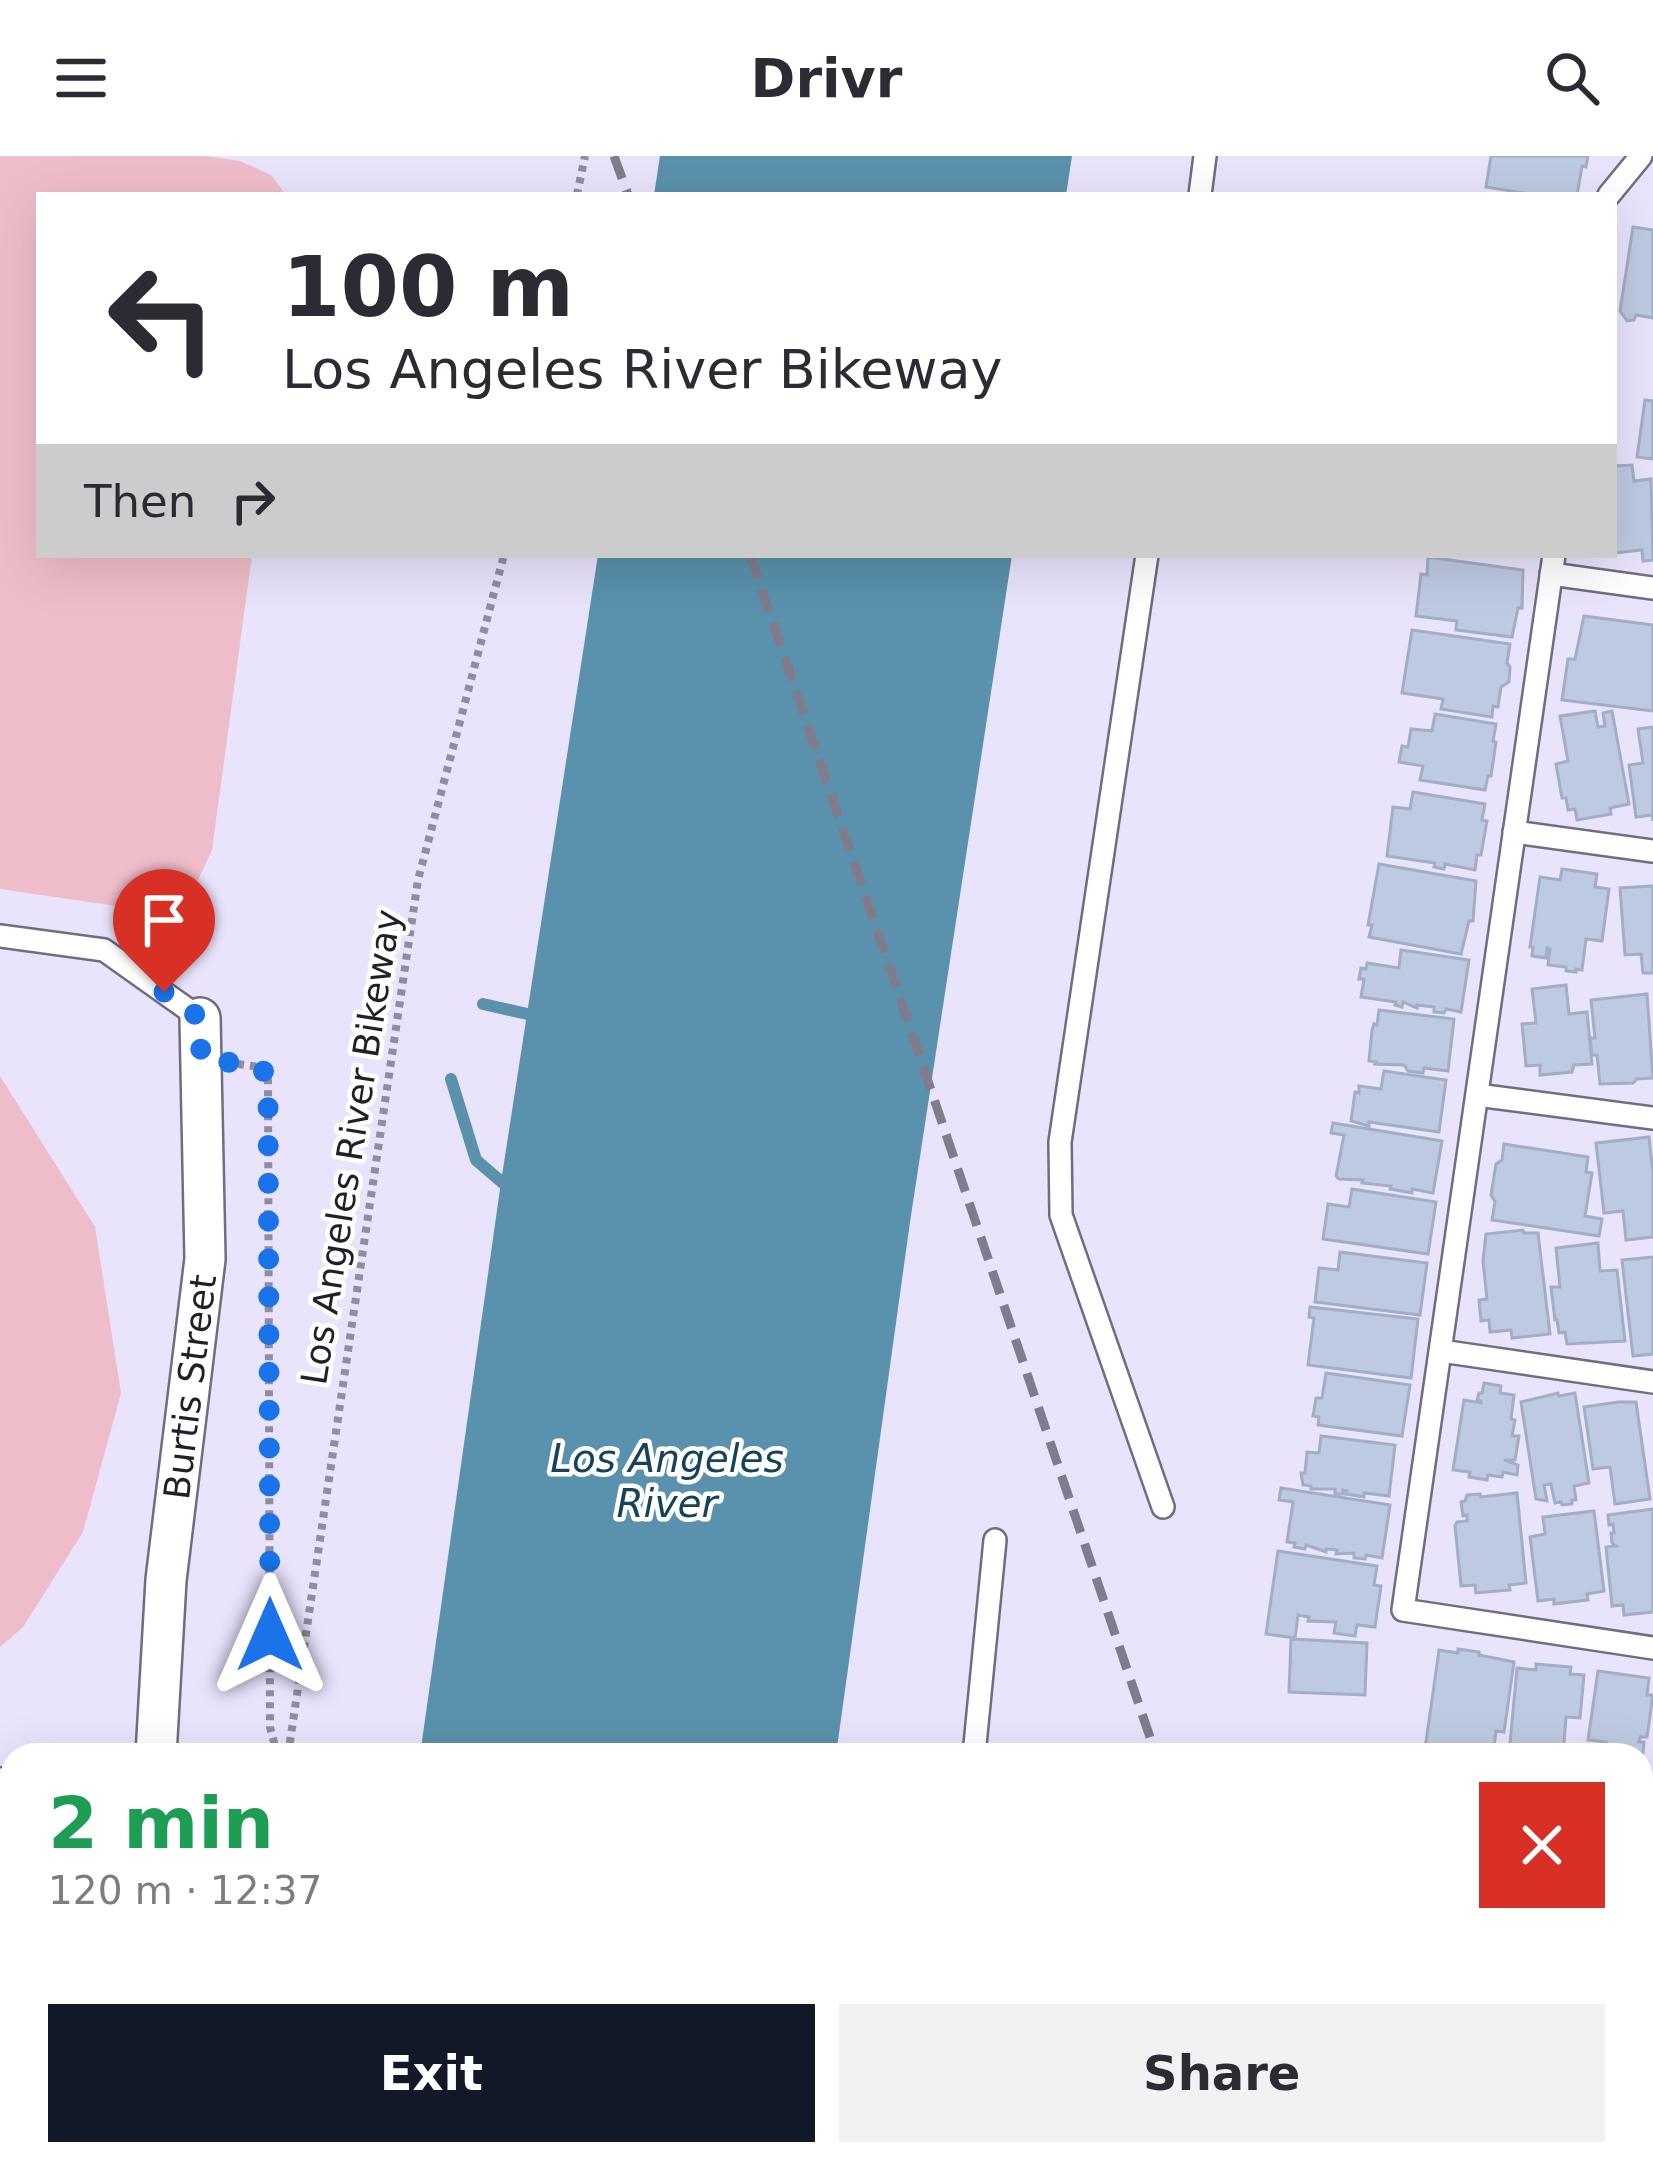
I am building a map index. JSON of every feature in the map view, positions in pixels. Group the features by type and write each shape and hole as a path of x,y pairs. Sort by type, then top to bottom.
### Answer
{"street":[{"name":"Burtis Street","path":"157,1743 166,1580 205,1258 200,1018"}],"lane":[{"path":"1200,192 1205,156"},
{"path":"1611,192 1641,156"},
{"path":"1147,558 1060,1142 1061,1215 1163,1507"},
{"path":"1653,588 1552,565 1403,1610 1653,1648"},
{"path":"1514,832 1653,851"},
{"path":"0,936 104,950 200,1018"},
{"path":"1477,1095 1653,1118"},
{"path":"1441,1352 1653,1382"},
{"path":"975,1743 995,1540"}],"path":[{"path":"578,192 585,156"},
{"name":"Los Angeles River Bikeway","path":"287,1743 418,880 503,558"},
{"name":"Los Angeles River Bikeway","path":"201,1059 260,1066 268,1078 270,1727 274,1743"}],"shaded area":[{"path":"0,156 205,156 240,161 271,175 284,192 36,192 36,558 252,558 212,850 197,882 169,902 137,909 0,889"},
{"path":"0,1076 95,1227 121,1393 83,1532 23,1627 0,1647"}],"water":[{"path":"660,156 1072,156 1066,192 654,192"},
{"name":"Los Angeles River","path":"598,558 1012,558 910,1222 838,1743 422,1743 501,1182"}],"building":[{"path":"1491,156 1588,156 1578,192 1486,187"},
{"path":"1633,227 1653,230 1653,318 1636,315 1627,321 1620,311"},
{"path":"1645,400 1653,401 1653,459 1637,457"},
{"path":"1632,465 1634,481 1651,479 1653,560 1643,561 1642,550 1617,553 1617,466"},
{"path":"1428,558 1523,570 1522,608 1518,608 1512,637 1456,630 1457,621 1416,616 1421,574 1427,575"},
{"path":"1584,616 1653,625 1653,711 1562,700 1568,659 1575,659"},
{"path":"1412,630 1510,644 1509,682 1501,687 1492,717 1441,709 1443,699 1402,693"},
{"path":"1595,711 1598,727 1605,726 1603,713 1612,711 1629,804 1610,808 1611,814 1577,820 1575,809 1568,810 1562,798 1556,764 1568,761 1560,716"},
{"path":"1435,714 1496,724 1491,776 1485,790 1420,780 1423,766 1399,762 1411,729 1432,731"},
{"path":"1653,727 1653,821 1652,815 1636,817 1629,765 1643,763 1638,729"},
{"path":"1413,792 1485,804 1482,820 1487,821 1475,870 1445,864 1444,869 1434,867 1435,863 1387,856 1393,807 1410,809"},
{"path":"1379,864 1476,881 1473,921 1469,921 1461,954 1369,937"},
{"path":"1562,869 1597,874 1595,887 1609,889 1602,941 1586,939 1582,970 1576,972 1548,965 1550,949 1546,958 1532,956 1530,947 1540,877 1560,880"},
{"path":"1653,886 1653,973 1643,973 1641,954 1625,955 1620,888"},
{"path":"1401,950 1469,960 1461,1012 1434,1012 1434,1007 1417,1008 1403,1002 1402,1007 1361,997 1361,968 1366,969 1367,963 1399,968"},
{"path":"1566,985 1569,1014 1587,1012 1592,1064 1574,1065 1572,1072 1540,1075 1540,1065 1526,1066 1522,1024 1536,1023 1532,989"},
{"path":"1647,994 1653,1078 1600,1084 1590,1038 1595,1038 1591,1000"},
{"path":"1379,1010 1454,1019 1448,1071 1424,1068 1423,1073 1408,1071 1404,1065 1369,1061"},
{"path":"1384,1071 1446,1080 1439,1132 1351,1121 1355,1092 1359,1093 1359,1086 1381,1089"},
{"path":"1333,1123 1442,1141 1433,1193 1339,1179 1344,1135 1331,1133"},
{"path":"1649,1137 1653,1237 1626,1240 1623,1211 1604,1213 1596,1143"},
{"path":"1504,1144 1588,1157 1586,1172 1592,1173 1585,1216 1602,1219 1599,1236 1492,1220 1495,1202 1491,1195"},
{"path":"1352,1189 1436,1202 1428,1254 1323,1239 1328,1204 1349,1207"},
{"path":"1538,1233 1550,1334 1512,1338 1511,1330 1490,1332 1489,1320 1481,1321 1479,1300 1487,1299 1486,1234"},
{"path":"1598,1243 1600,1271 1617,1270 1625,1341 1567,1344 1555,1320 1551,1287 1560,1287 1556,1248"},
{"path":"1340,1252 1427,1263 1420,1315 1315,1302 1319,1268 1338,1270"},
{"path":"1653,1257 1653,1354 1633,1356 1622,1260"},
{"path":"1310,1307 1418,1319 1411,1378 1308,1365 1314,1318 1309,1317"},
{"path":"1326,1373 1410,1385 1402,1436 1318,1425 1319,1417 1313,1416"},
{"path":"1484,1383 1514,1395 1512,1436 1519,1436 1515,1460 1504,1460 1518,1465 1517,1475 1503,1472 1502,1477 1488,1475 1487,1480 1453,1470 1464,1400 1481,1403 1477,1400"},
{"path":"1575,1393 1589,1483 1574,1486 1576,1500 1562,1505 1555,1503 1551,1484 1544,1485 1547,1501 1536,1499 1521,1402"},
{"path":"1636,1402 1650,1499 1615,1504 1610,1467 1593,1469 1584,1407"},
{"path":"1321,1436 1395,1445 1389,1496 1364,1493 1364,1497 1343,1490 1335,1494 1335,1489 1303,1485 1307,1452 1319,1453"},
{"path":"1281,1488 1390,1505 1382,1558 1294,1547 1295,1543 1287,1542 1293,1502 1279,1500"},
{"path":"1517,1493 1526,1583 1509,1585 1510,1590 1476,1593 1475,1585 1461,1586 1455,1526 1467,1521 1467,1515 1463,1516 1461,1502 1467,1495"},
{"path":"1653,1509 1653,1612 1624,1615 1623,1605 1612,1606 1606,1547 1616,1546 1608,1515"},
{"path":"1594,1511 1604,1591 1587,1594 1588,1600 1538,1601 1530,1537 1545,1534 1543,1517"},
{"path":"1278,1551 1377,1566 1374,1585 1381,1586 1375,1627 1357,1625 1355,1636 1334,1633 1336,1622 1308,1621 1309,1617 1298,1615 1295,1638 1266,1634"},
{"path":"1291,1639 1367,1643 1365,1695 1289,1692"},
{"path":"1458,1649 1479,1652 1514,1662 1504,1732 1496,1731 1494,1743 1426,1743 1439,1650 1458,1653"},
{"path":"1536,1664 1571,1667 1570,1674 1584,1675 1580,1718 1566,1717 1564,1743 1510,1743 1517,1668 1536,1670"},
{"path":"1598,1671 1649,1678 1647,1695 1653,1695 1647,1737 1640,1737 1639,1742 1644,1743 1588,1740"}],"waterway":[{"path":"483,1004 541,1017"},
{"path":"451,1079 476,1160 511,1190"}],"railway":[{"path":"614,156 627,192"},
{"path":"751,558 1152,1743"}],"route":[{"path":"164,992 200,1018 201,1059 260,1066 268,1078 270,1635"}]}
